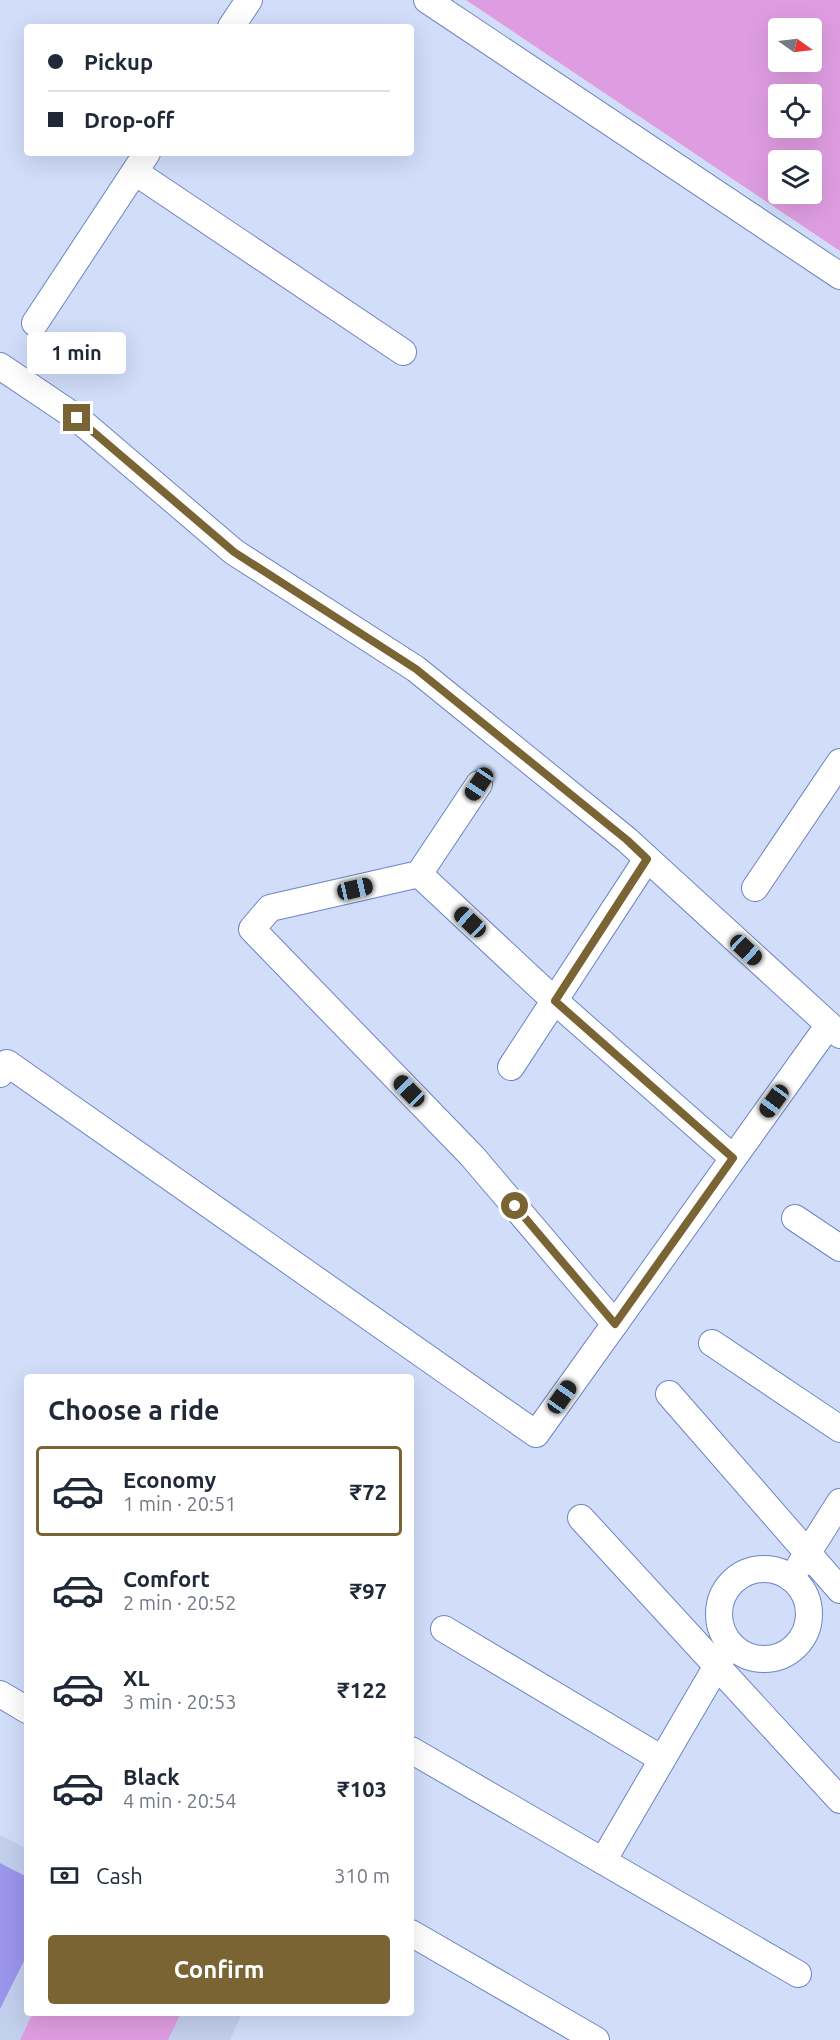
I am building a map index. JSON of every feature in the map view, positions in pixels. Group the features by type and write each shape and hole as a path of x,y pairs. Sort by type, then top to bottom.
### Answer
{"street":[{"path":"233,24 249,0"},
{"path":"427,0 840,276"},
{"path":"35,323 141,163 403,352"},
{"path":"0,366 77,418 234,552 416,669 627,840 834,1030 733,1158 536,1434 7,1063 0,1074"},
{"path":"755,888 840,762"},
{"path":"479,784 419,874 270,908 252,929 472,1156 615,1324"},
{"path":"511,1067 647,859"},
{"path":"419,874 555,1001 733,1158"},
{"path":"795,1218 840,1248"},
{"path":"712,1343 840,1429"},
{"path":"669,1394 840,1590"},
{"path":"792,1578 840,1502"},
{"path":"581,1518 840,1800"},
{"path":"764,1569 779,1571 792,1578 802,1589 810,1618 797,1646 785,1655 771,1659 755,1659 741,1654 730,1644 722,1632 719,1617 721,1602 727,1589 737,1578 750,1571 764,1569"},
{"path":"444,1629 663,1759"},
{"path":"603,1861 730,1644"},
{"path":"0,1694 24,1708"},
{"path":"414,1752 798,1974"},
{"path":"414,1935 596,2040"}],"shaded area":[{"path":"466,0 840,0 840,251 770,204 822,204 822,150 768,150 768,203"},
{"path":"0,1835 24,1847 24,2016 241,2016 230,2040 0,2040"},
{"path":"32,2016 180,2016 168,2040 20,2040"}],"building":[{"path":"0,1863 24,1875 24,1961 0,2009"}],"route":[{"path":"77,418 234,552 416,669 627,840 647,859 555,1001 733,1158 615,1324 515,1206"}]}
